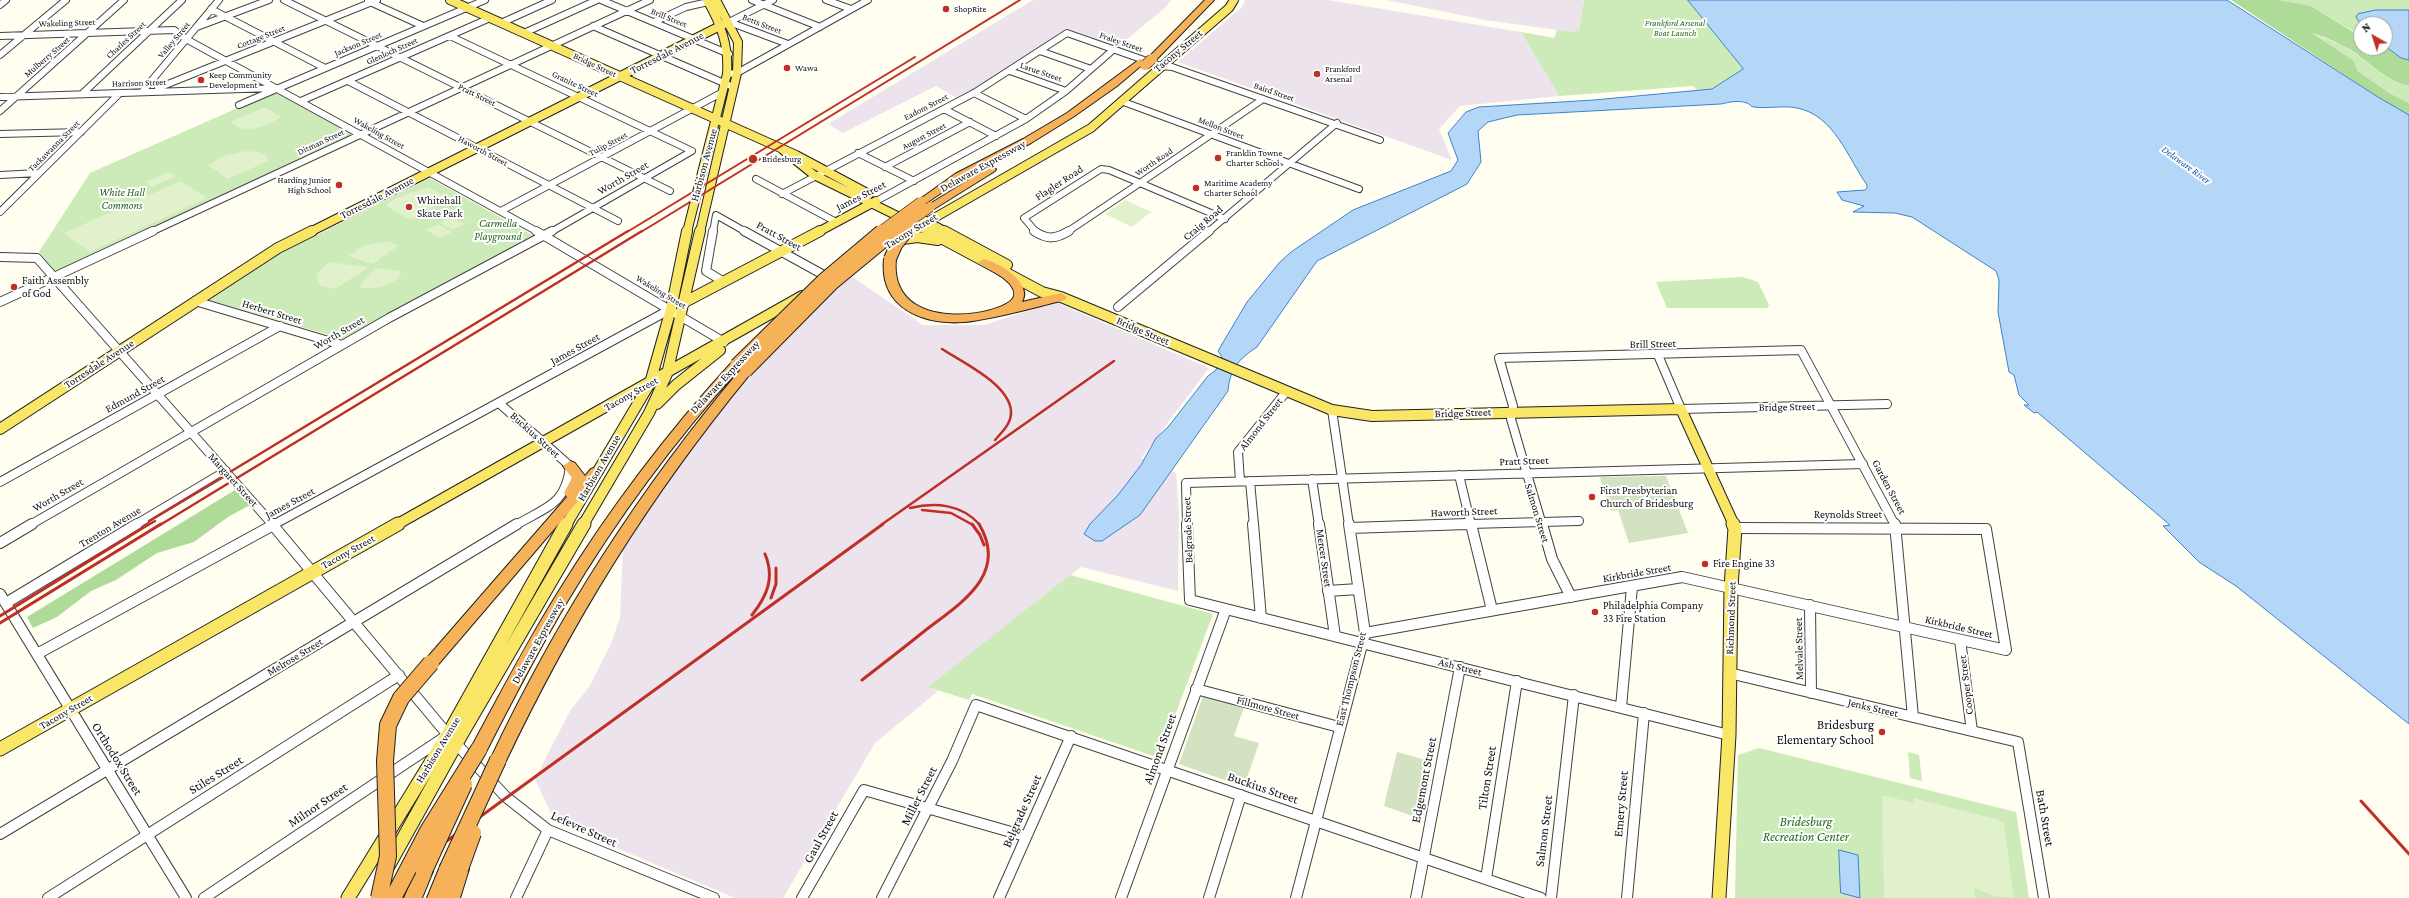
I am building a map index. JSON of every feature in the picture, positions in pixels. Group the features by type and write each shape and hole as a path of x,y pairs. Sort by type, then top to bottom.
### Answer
{"highway":[{"name":"Delaware Expressway","path":"929,206 959,176 1027,142 1070,115 1146,60 1199,0"},
{"name":"Delaware Expressway","path":"413,898 479,749 562,599 622,505 665,446 741,368 791,324 861,258 929,206 1086,112 1146,60 1210,0"},
{"path":"929,206 904,233 896,245 890,259 889,268 891,281 896,293 910,308 934,316 961,319 1002,312 1061,297"},
{"path":"984,262 1011,278 1020,291 1016,303 1002,312"},
{"name":"Delaware Expressway","path":"436,898 454,869 498,760 547,660 623,531 741,368"},
{"path":"548,525 578,483 578,474 570,466"},
{"path":"379,898 386,876 388,856 386,746 388,727 393,711 431,662 548,525 596,472"},
{"path":"393,898 428,831 479,749"},
{"path":"451,898 454,869"}],"main road":[{"name":"Bridge Street","path":"450,0 796,155 876,201"},
{"name":"Harbison Avenue","path":"716,0 729,22 738,42 737,73 727,88"},
{"name":"Tacony Street","path":"0,749 543,442 754,325 895,240 1091,128 1160,66 1229,8 1234,0"},
{"name":"Harbison Avenue","path":"370,898 452,739 596,472 650,383 676,312 684,303 727,88 729,54 721,26 707,1"},
{"name":"Torresdale Avenue","path":"0,429 278,248 729,22"},
{"name":"Harbison Avenue","path":"348,898 452,739 649,413 667,374 690,218 721,121"},
{"name":"Bridge Street","path":"783,150 814,175 876,201 923,224 1048,288 1061,297"},
{"name":"James Street","path":"684,303 876,201"},
{"name":"Bridge Street","path":"923,224 952,245 1042,292 1061,297 1332,410 1372,416 1681,409"},
{"path":"895,240 920,237 952,245"},
{"path":"649,413 676,385 754,325"},
{"name":"Richmond Street","path":"1681,409 1735,528 1729,673 1729,735 1719,898"}],"street":[{"path":"0,5 6,0"},
{"path":"0,55 66,0"},
{"name":"Mulberry Street","path":"0,111 124,0"},
{"name":"Charles Street","path":"82,94 182,0"},
{"name":"Valley Street","path":"142,92 219,0"},
{"path":"197,27 269,0"},
{"name":"Pratt Street","path":"284,0 670,192"},
{"name":"Jackson Street","path":"239,105 485,0"},
{"path":"501,22 552,0"},
{"path":"524,33 597,0"},
{"name":"Brill Street","path":"600,0 729,54"},
{"name":"Ditman Street","path":"0,302 650,0"},
{"path":"752,0 820,27"},
{"name":"Torresdale Avenue","path":"729,22 773,0"},
{"path":"826,0 851,9"},
{"path":"727,74 737,73 868,0"},
{"path":"372,1 423,26"},
{"name":"Cottage Street","path":"152,91 372,1"},
{"path":"654,22 686,7 707,1"},
{"path":"211,9 325,68"},
{"name":"Glenloch Street","path":"301,101 490,18"},
{"name":"Betts Street","path":"729,22 788,44"},
{"path":"593,26 661,56 727,88"},
{"name":"Wakeling Street","path":"0,36 174,30 186,39 545,235 724,342"},
{"name":"Eadom Street","path":"782,194 814,175 974,94 1068,33 1075,36"},
{"name":"Granite Street","path":"450,36 580,98 652,130 692,151"},
{"name":"Fraley Street","path":"1075,36 1160,66"},
{"name":"James Street","path":"876,201 1026,119 1066,90 1114,50"},
{"path":"1040,51 1091,69"},
{"name":"Baird Street","path":"1160,66 1172,67 1337,123 1380,140"},
{"name":"Larue Street","path":"1010,71 1066,90"},
{"name":"Haworth Street","path":"348,80 618,221"},
{"name":"Harrison Street","path":"0,97 278,88"},
{"name":"Tulip Street","path":"501,211 692,109 727,88"},
{"name":"Tackawanna Street","path":"0,212 120,93"},
{"path":"974,94 1026,119"},
{"name":"Worth Road","path":"1053,239 1058,238 1263,99"},
{"name":"Mellon Street","path":"1121,101 1359,189"},
{"path":"944,109 996,136"},
{"name":"August Street","path":"885,167 970,122"},
{"name":"Craig Road","path":"1118,307 1224,220 1337,123"},
{"path":"0,134 81,132"},
{"name":"Worth Street","path":"0,542 342,345 545,235 692,151"},
{"path":"858,153 914,181"},
{"name":"Flagler Road","path":"1053,239 1045,237 1031,228 1024,218 1101,169 1109,170 1140,183"},
{"path":"0,175 39,173"},
{"path":"756,179 836,222"},
{"path":"1140,183 1224,220"},
{"name":"Pratt Street","path":"724,282 706,271 716,215 831,279"},
{"name":"Margaret Street","path":"0,257 34,256 54,276 274,526 352,622 399,675 452,739"},
{"name":"Herbert Street","path":"195,301 342,345"},
{"name":"James Street","path":"38,654 500,404 676,312"},
{"name":"Edmund Street","path":"0,482 159,395 280,326"},
{"name":"Brill Street","path":"1502,358 1801,350 1803,354"},
{"name":"Garden Street","path":"1803,354 1896,527 1913,717"},
{"name":"Richmond Street","path":"1658,355 1681,409"},
{"name":"Salmon Street","path":"1502,358 1499,358 1513,406 1511,419 1539,521 1552,559 1571,597"},
{"name":"Almond Street","path":"1240,481 1238,452 1286,392"},
{"name":"Buckius Street","path":"500,404 570,466"},
{"name":"Bridge Street","path":"1681,409 1887,404"},
{"name":"East Thompson Street","path":"1296,898 1339,727 1364,638 1343,478 1332,410"},
{"name":"Pratt Street","path":"1186,483 1863,464"},
{"name":"Melrose Street","path":"0,834 558,500 568,484 570,466"},
{"name":"Trenton Avenue","path":"6,603 226,471"},
{"path":"1459,475 1492,610"},
{"name":"Mercer Street","path":"1312,479 1334,636"},
{"path":"1250,481 1261,618"},
{"name":"Belgrade Street","path":"1186,483 1190,600"},
{"name":"Haworth Street","path":"1350,528 1539,521 1579,521"},
{"name":"Reynolds Street","path":"1735,528 1896,527 1986,529 2006,650"},
{"name":"Kirkbride Street","path":"1364,638 1492,610 1632,587 1682,577 2006,650"},
{"path":"1621,707 1632,587"},
{"path":"1328,591 1358,589"},
{"name":"Orthodox Street","path":"0,594 186,898"},
{"name":"Ash Street","path":"1190,600 1334,636 1364,638 1460,667 1729,735"},
{"name":"Melvale Street","path":"1810,605 1811,693"},
{"name":"Almond Street","path":"1121,898 1226,609"},
{"name":"Cooper Street","path":"1960,640 1972,731"},
{"name":"Edgemont Street","path":"1416,898 1460,667"},
{"name":"Jenks Street","path":"1729,673 2018,742"},
{"name":"Stiles Street","path":"48,898 399,675"},
{"name":"Tilton Street","path":"1486,879 1517,681"},
{"name":"Fillmore Street","path":"1196,689 1339,727"},
{"name":"Salmon Street","path":"1551,898 1574,696"},
{"name":"Buckius Street","path":"976,705 1071,736 1541,898"},
{"name":"Miller Street","path":"882,898 952,761 976,705"},
{"name":"Emery Street","path":"1627,898 1644,713"},
{"name":"Belgrade Street","path":"999,898 1025,836 1071,736"},
{"name":"Lefevre Street","path":"452,739 506,797 548,830 714,898"},
{"name":"Milnor Street","path":"204,898 452,739"},
{"name":"Bath Street","path":"2018,742 2044,898"},
{"name":"Gaul Street","path":"802,898 863,790 928,809"},
{"path":"1209,898 1241,795"},
{"path":"928,809 1025,836"},
{"path":"516,898 548,830"}],"shaded area":[{"path":"1033,0 1171,0 1166,7 1126,40 1121,48 1067,28 959,99 936,86 843,133 828,124"},
{"path":"1245,0 1328,0 1521,32 1559,96 1460,106 1439,129 1452,160 1178,62 1242,7"},
{"path":"1387,0 1584,0 1579,30 1572,32 1485,20"},
{"path":"851,276 923,325 984,325 1055,302 1209,368 1141,458 1176,473 1179,513 1178,591 1081,567 929,687 938,691 875,743 783,898 735,898 555,822 535,779 570,711 589,687 610,646 620,618 623,546 634,519 743,377 828,290"}],"green space":[{"name":"Frankford Arsenal Boat Launch","path":"1584,0 1688,0 1743,69 1712,89 1698,91 1693,86 1559,96 1521,32 1554,38 1557,30 1572,32 1579,30"},
{"path":"2231,0 2279,0 2311,6 2353,32 2353,52 2336,42 2312,33 2353,60 2358,71 2389,93 2409,103 2409,115 2378,97"},
{"path":"2279,0 2409,0 2409,10 2376,10 2362,13 2361,16 2353,16 2353,31 2311,6"},
{"path":"2311,32 2335,42 2353,52 2353,56 2359,56 2392,80 2409,86 2409,103 2389,93 2358,71 2353,60"},
{"path":"2393,52 2398,56 2409,60 2409,86 2392,80 2359,56 2393,56"},
{"name":"White Hall Commons","path":"274,92 354,134 56,272 39,252 90,173"},
{"path":"265,107 281,117 264,126 250,129 237,127 232,123 232,121"},
{"path":"246,151 259,152 267,156 268,161 228,179 208,165 224,156"},
{"path":"169,172 176,176 152,187 145,182"},
{"name":"Carmella Playground","path":"428,179 431,179 534,236 343,339 209,300 281,253"},
{"path":"181,181 207,198 90,252 64,233"},
{"path":"136,186 142,191 116,201 111,196"},
{"path":"428,187 447,198 413,219 409,219 386,206 393,200"},
{"path":"1125,200 1151,212 1132,227 1105,214"},
{"path":"451,217 465,224 453,230 440,223"},
{"path":"438,224 452,232 440,238 426,230"},
{"path":"390,242 398,246 371,264 348,256 363,246"},
{"path":"329,262 366,267 366,269 335,289 320,286 316,278 318,272"},
{"path":"375,268 402,271 390,284 377,288 359,287"},
{"path":"1743,277 1758,282 1769,305 1767,308 1667,308 1656,282"},
{"path":"1666,476 1688,533 1629,543 1618,510 1611,511 1600,477"},
{"path":"235,490 250,505 228,517 194,542 157,553 116,580 91,591 57,617 33,628 27,617"},
{"path":"1070,575 1213,614 1159,758 972,694 969,700 928,687"},
{"path":"1203,696 1244,707 1234,736 1259,743 1244,787 1179,764"},
{"name":"Bridesburg Recreation Center","path":"1759,748 2016,812 2029,898 1735,898 1738,755"},
{"path":"1397,752 1433,762 1421,819 1384,806"},
{"path":"1908,752 1919,755 1922,781 1910,778"},
{"path":"1882,795 1913,803 1914,798 1999,820 2004,824 2014,898 1994,896 1974,888 1975,898 1884,898"}],"water":[{"name":"Delaware River","path":"1688,0 2227,0 2378,97 2409,115 2409,724 2236,586 2199,562 2163,526 2170,525 2037,412 2034,413 2024,405 2029,405 2019,395 2014,375 2009,372 1998,312 1999,280 1996,271 1912,217 1895,213 1853,212 1864,206 1842,200 1837,192 1865,190 1867,185 1839,139 1830,128 1821,119 1810,112 1792,107 1752,107 1748,103 1734,102 1721,104 1517,115 1488,122 1478,131 1481,162 1467,184 1317,261 1257,347 1236,365 1231,376 1228,391 1140,515 1102,541 1095,541 1084,534 1090,524 1118,495 1141,465 1156,438 1168,427 1208,376 1216,370 1222,357 1218,351 1247,302 1279,263 1291,252 1353,210 1451,171 1458,160 1448,133 1466,112 1479,107 1594,100 1712,89 1743,69"},
{"path":"2376,10 2409,10 2409,60 2401,58 2393,52 2393,16 2357,16 2358,14"},
{"path":"1839,850 1858,855 1860,898 1841,893"}],"railway":[{"path":"641,232 1020,0"},
{"path":"627,232 915,57"},
{"path":"149,521 628,231"},
{"path":"160,525 642,231"},
{"path":"942,349 972,367 994,383 1008,401 1011,411 1010,419 1006,427 995,440"},
{"path":"881,525 1114,361"},
{"path":"910,508 929,505 948,506 965,513 979,524"},
{"path":"922,510 951,513 973,525"},
{"path":"148,525 155,521"},
{"path":"0,616 149,524"},
{"path":"0,623 161,524"},
{"path":"387,898 433,851 883,524"},
{"path":"862,680 954,609 977,586 985,572 988,558 987,542 979,524"},
{"path":"973,525 980,535 984,545"},
{"path":"752,615 762,601 768,586 769,571 765,554"},
{"path":"771,598 776,584 776,568"},
{"path":"2361,801 2409,854"}],"place":[{"name":"ShopRite","path":"946,9"},
{"name":"Wawa","path":"787,68"},
{"name":"Frankford Arsenal","path":"1317,74"},
{"name":"Keep Community Development","path":"201,80"},
{"name":"Franklin Towne Charter School","path":"1218,158"},
{"name":"Bridesburg","path":"753,159"},
{"name":"Harding Junior High School","path":"339,185"},
{"name":"Maritime Academy Charter School","path":"1196,188"},
{"name":"Whitehall Skate Park","path":"409,207"},
{"name":"Faith Assembly of God","path":"14,287"},
{"name":"First Presbyterian Church of Bridesburg","path":"1592,497"},
{"name":"Fire Engine 33","path":"1705,564"},
{"name":"Philadelphia Company 33 Fire Station","path":"1595,612"},
{"name":"Bridesburg Elementary School","path":"1882,732"}]}
